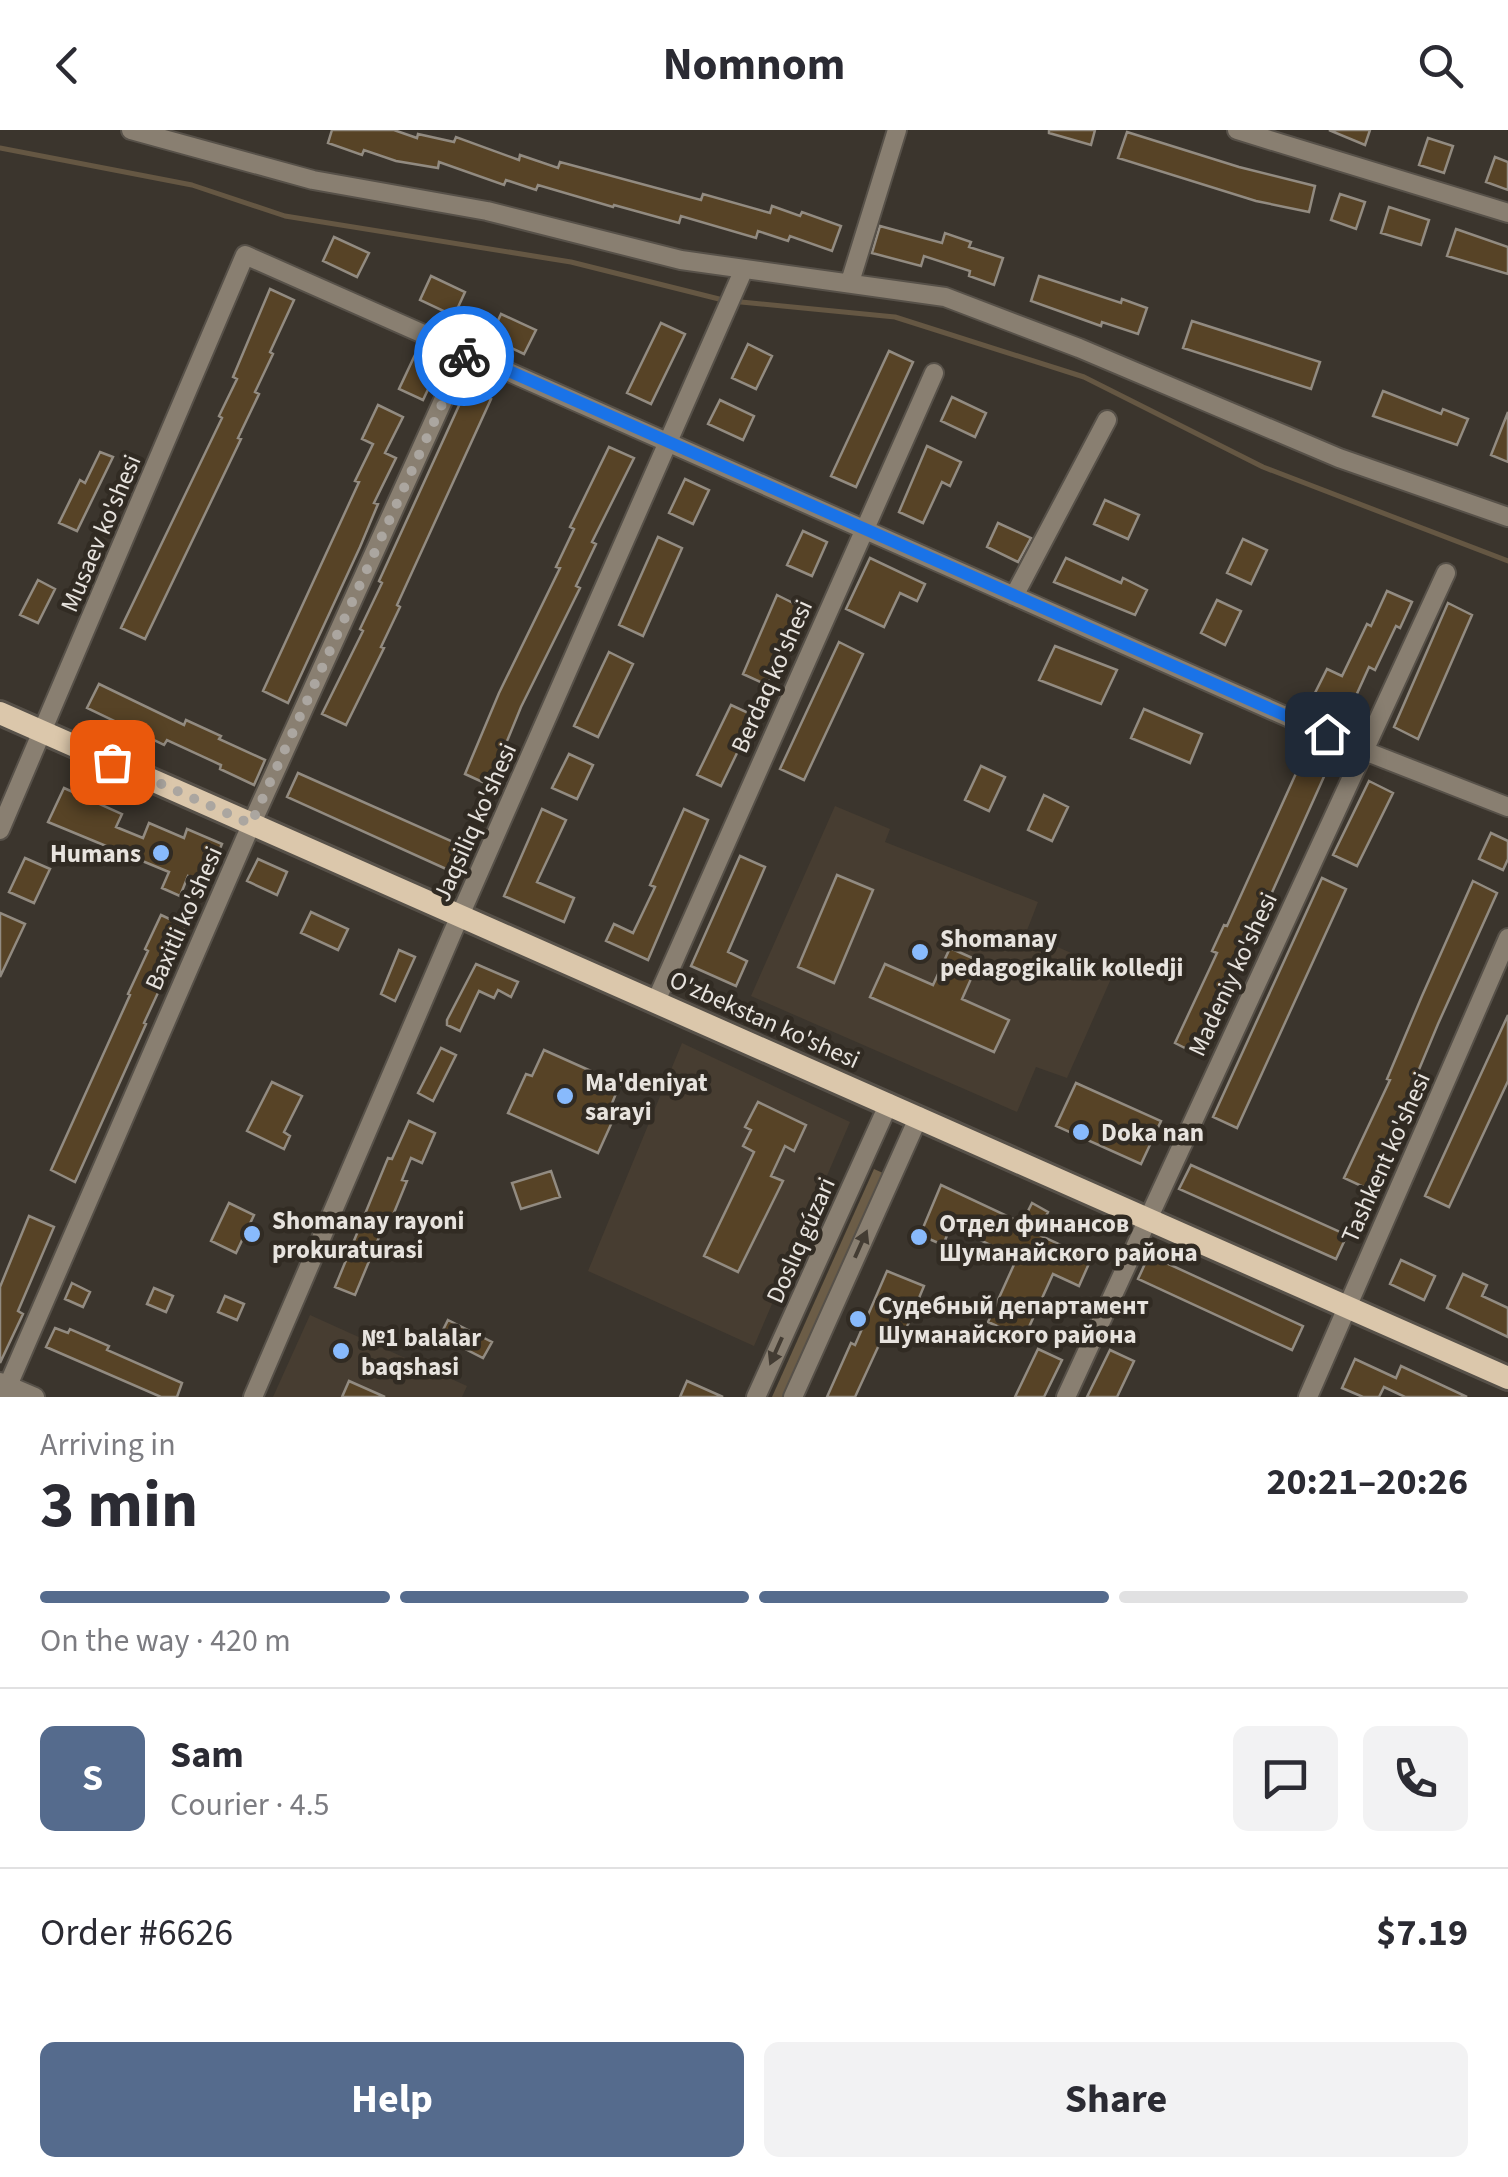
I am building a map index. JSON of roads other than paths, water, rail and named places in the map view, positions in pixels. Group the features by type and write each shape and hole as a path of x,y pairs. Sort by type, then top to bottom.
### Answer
{"main road":[{"name":"O'zbekstan ko'shesi","path":"0,712 1508,1378"}],"street":[{"path":"131,130 312,180 487,211 681,260 945,297 1079,348 1339,458 1508,516"},
{"path":"850,282 897,130"},
{"path":"1237,130 1508,213"},
{"name":"Musaev ko'shesi","path":"0,830 245,255 466,352"},
{"name":"Jaqsiliq ko'shesi","path":"253,1397 744,270"},
{"path":"466,352 1362,750 1508,807"},
{"name":"Baxitli ko'shesi","path":"4,1388 251,824 466,352"},
{"name":"Berdaq ko'shesi","path":"656,1001 934,373"},
{"path":"1014,596 1108,420"},
{"name":"Madeniy ko'shesi","path":"1066,1397 1446,573"},
{"name":"Tashkent ko'shesi","path":"1308,1397 1508,938"},
{"name":"Doslıq gúzari","path":"756,1397 889,1103"},
{"path":"793,1397 919,1116"},
{"path":"869,1148 898,1161"},
{"path":"4,1388 36,1397"}],"waterway":[{"path":"0,148 192,185 285,216 571,262 723,300"},
{"path":"741,302 895,317 1084,377 1263,467 1508,561"}],"place":[{"name":"Humans","path":"161,853"},
{"name":"Shomanay pedagogikalik kolledji","path":"920,952"},
{"name":"Ma'deniyat sarayi","path":"565,1096"},
{"name":"Doka nan","path":"1081,1132"},
{"name":"Shomanay rayoni prokuraturasi","path":"252,1234"},
{"name":"Отдел финансов Шуманайского района","path":"919,1237"},
{"name":"Судебный департамент Шуманайского района","path":"858,1319"},
{"name":"№1 balalar baqshasi","path":"341,1351"}]}
